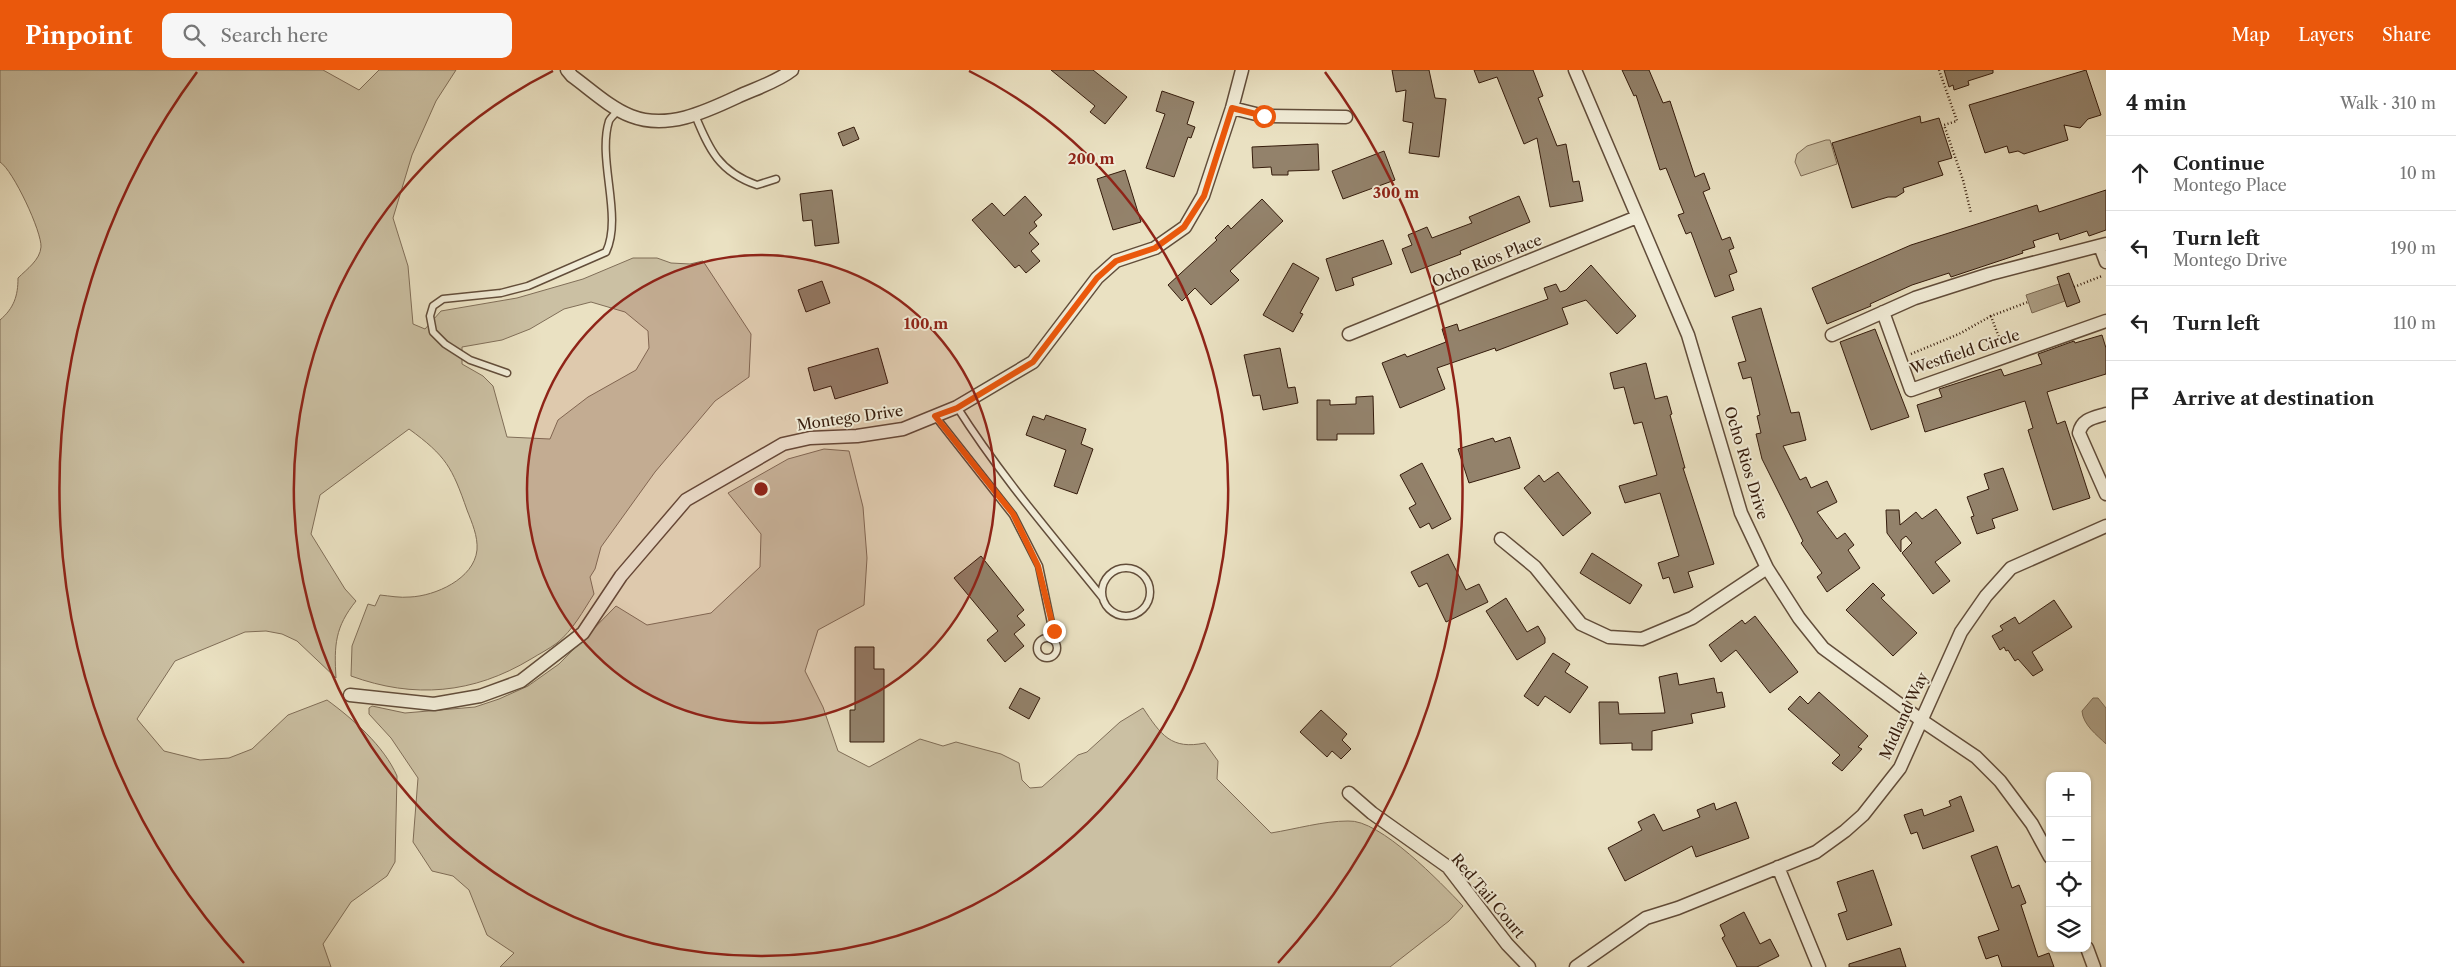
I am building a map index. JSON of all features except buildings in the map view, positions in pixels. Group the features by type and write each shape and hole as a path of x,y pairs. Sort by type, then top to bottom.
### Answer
{"street":[{"path":"568,70 572,76 619,110 631,116 652,121 695,115 792,70"},
{"name":"Montego Drive","path":"350,695 434,704 480,696 521,681 583,632 621,576 686,500 783,444 810,438 857,436 903,429 957,408 1033,362 1097,278 1116,261 1155,248 1184,227 1204,196 1242,70"},
{"name":"Ocho Rios Drive","path":"1575,70 1688,335 1710,403 1741,513 1767,568 1799,618 1824,648 1921,720 1976,757 2000,781 2032,824 2046,850"},
{"path":"1232,108 1264,116 1346,117"},
{"name":"Ocho Rios Place","path":"1349,334 1638,217"},
{"path":"1832,335 1915,298 1990,274 2103,245 2106,262"},
{"name":"Westfield Circle","path":"1883,312 1911,390 2106,321"},
{"path":"2106,414 2086,421 2081,426 2079,433 2106,494"},
{"name":"Midland Way","path":"1576,967 1646,918 1678,908 1816,852 1846,831 1862,815 1900,768 1961,632 1986,596 2011,568 2106,526"},
{"path":"1501,539 1535,567 1581,624 1609,638 1642,639 1692,618 1767,568"},
{"name":"Red Tail Court","path":"1349,793 1372,813 1448,867 1507,944 1528,967"},
{"path":"1778,867 1819,967"},
{"path":"2088,952 2094,967"}],"lane":[{"path":"507,373 470,360 446,344 433,332 430,316 433,306 443,299 501,293 528,286 606,252 612,232 606,145 609,119 619,110"},
{"path":"695,115 708,148 724,168 757,185 776,179"},
{"path":"957,408 985,452 1022,501 1102,597 1111,611 1118,615 1135,614 1147,604 1150,587 1142,574 1136,570 1121,568 1108,576 1104,582 1102,597"},
{"path":"935,416 1013,514 1038,566 1055,642"}],"path":[{"path":"1939,70 1957,121 1944,125 1963,180 1970,213"},
{"path":"2074,287 2106,274"},
{"path":"1900,358 1940,343 1991,316 2028,302"},
{"path":"1991,316 2005,356"}],"shaded area":[{"path":"0,70 323,70 359,90 379,70 456,70 436,101 412,155 393,218 408,266 413,324 425,329 441,311 517,298 583,279 633,258 657,258 671,263 690,264 703,261 751,334 749,377 715,401 655,472 601,547 595,569 590,577 594,594 582,614 563,638 531,659 487,680 443,689 420,690 398,688 351,676 352,646 368,604 375,606 380,595 399,597 420,596 452,584 469,569 477,550 474,530 452,473 440,455 409,429 320,495 311,534 345,589 356,601 344,619 337,637 335,656 336,678 297,641 282,634 266,631 245,632 175,661 137,719 164,751 200,760 229,758 252,749 288,715 327,700 367,734 384,754 397,776 395,862 387,876 351,902 323,944 331,967 0,967 0,320 9,311 14,301 18,278 36,260 41,247 37,229 26,202 6,167 0,162","holes":["591,302 625,312 648,331 649,348 636,370 588,397 558,420 550,439 507,437 493,386 483,376 462,364 462,347 502,340 530,329 564,309"]},
{"path":"1830,140 1837,164 1801,176 1795,162 1797,154 1807,146"},
{"path":"2059,284 2065,301 2032,313 2026,295"},
{"path":"824,449 849,451 863,507 867,558 864,605 818,630 805,671 823,707 838,751 869,767 920,739 943,746 956,742 1001,754 1019,763 1022,780 1030,788 1042,787 1078,755 1087,752 1120,722 1143,708 1155,726 1175,742 1193,745 1205,743 1218,761 1217,779 1271,833 1329,822 1348,821 1361,823 1376,830 1409,854 1463,906 1449,921 1390,967 500,967 514,953 487,935 469,890 453,876 432,871 413,842 418,778 391,738 369,714 369,708 372,706 405,713 475,707 499,699 528,686 559,664 616,606 647,625 711,613 760,567 761,534 728,493 788,459"},
{"path":"2093,698 2098,698 2106,708 2106,744 2091,729 2083,716 2082,711"}],"route":[{"path":"1054,631 1038,566 1013,514 935,416 957,408 1033,362 1097,278 1116,261 1155,248 1184,227 1204,196 1232,108 1264,116"}]}
